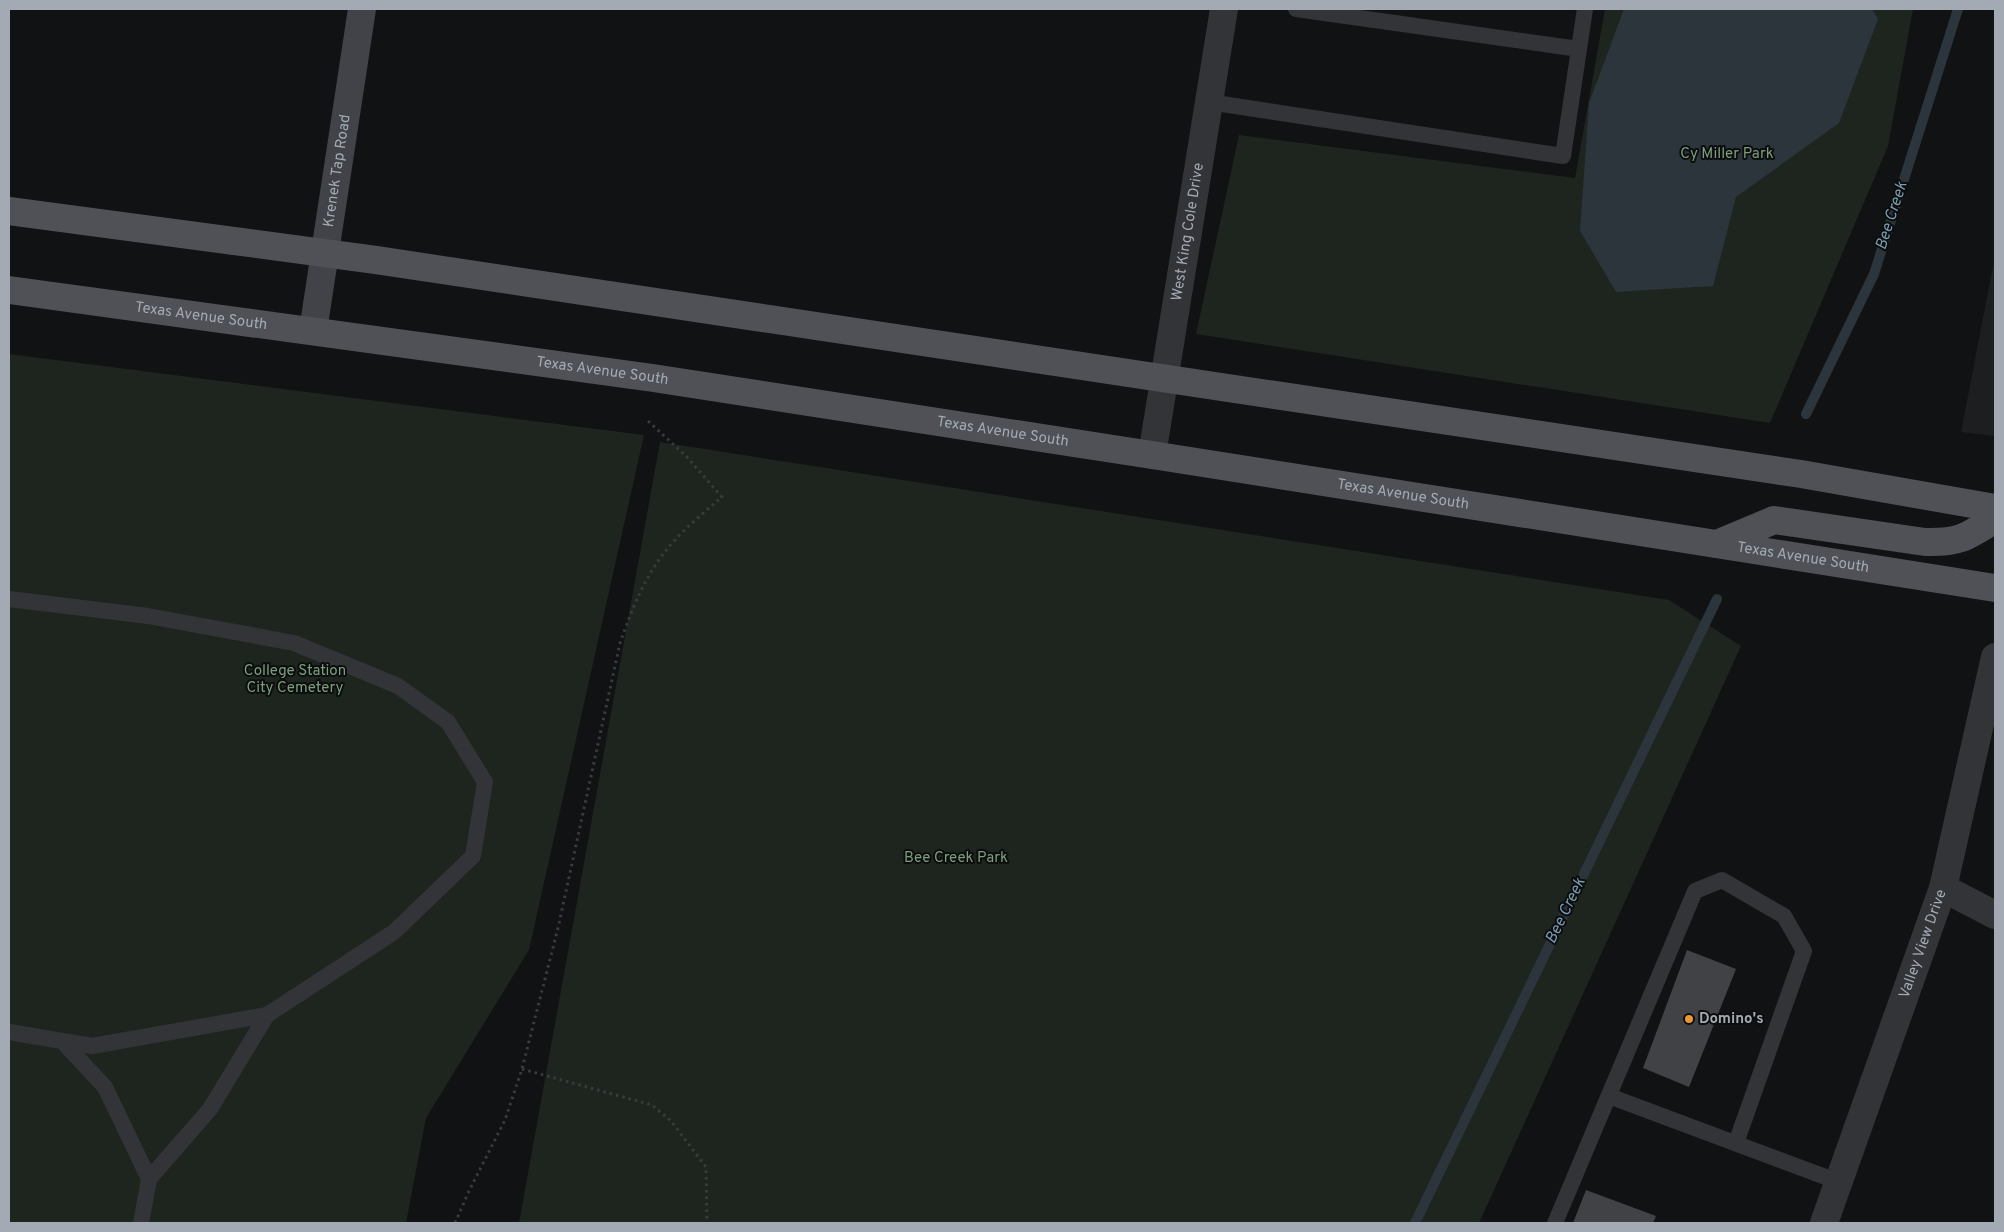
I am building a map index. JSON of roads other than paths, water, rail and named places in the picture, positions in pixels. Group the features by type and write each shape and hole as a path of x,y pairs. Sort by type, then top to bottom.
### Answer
{"main road":[{"path":"9,211 376,260 1801,474 1995,508"},
{"name":"Texas Avenue South","path":"9,290 653,378 1995,588"},
{"path":"1717,544 1774,520 1926,542 1948,543 1967,536 1995,519"}],"street":[{"name":"Krenek Tap Road","path":"312,331 362,9"},
{"name":"West King Cole Drive","path":"1152,455 1224,9"},
{"name":"Valley View Drive","path":"1824,1223 1943,888 1995,657"},
{"path":"1943,888 1995,915"}],"lane":[{"path":"1296,9 1579,49"},
{"path":"1209,102 1563,156 1585,9"},
{"path":"9,599 148,616 294,643 398,686 448,722 485,782 473,856 394,932 266,1015 92,1046 9,1032"},
{"path":"1555,1223 1695,891 1722,880 1784,916 1804,951 1736,1143"},
{"path":"141,1223 149,1179 210,1109 266,1015"},
{"path":"62,1041 105,1087 149,1179"},
{"path":"1609,1096 1839,1182"}],"waterway":[{"name":"Bee Creek","path":"1806,414 1874,274 1958,9"},
{"name":"Bee Creek","path":"1415,1223 1717,599"}],"place":[{"name":"Domino's","path":"1689,1019"}],"park label":[{"name":"Cy Miller Park","path":"1727,154"},
{"name":"College Station City Cemetery","path":"295,680"},
{"name":"Bee Creek Park","path":"956,858"}]}
